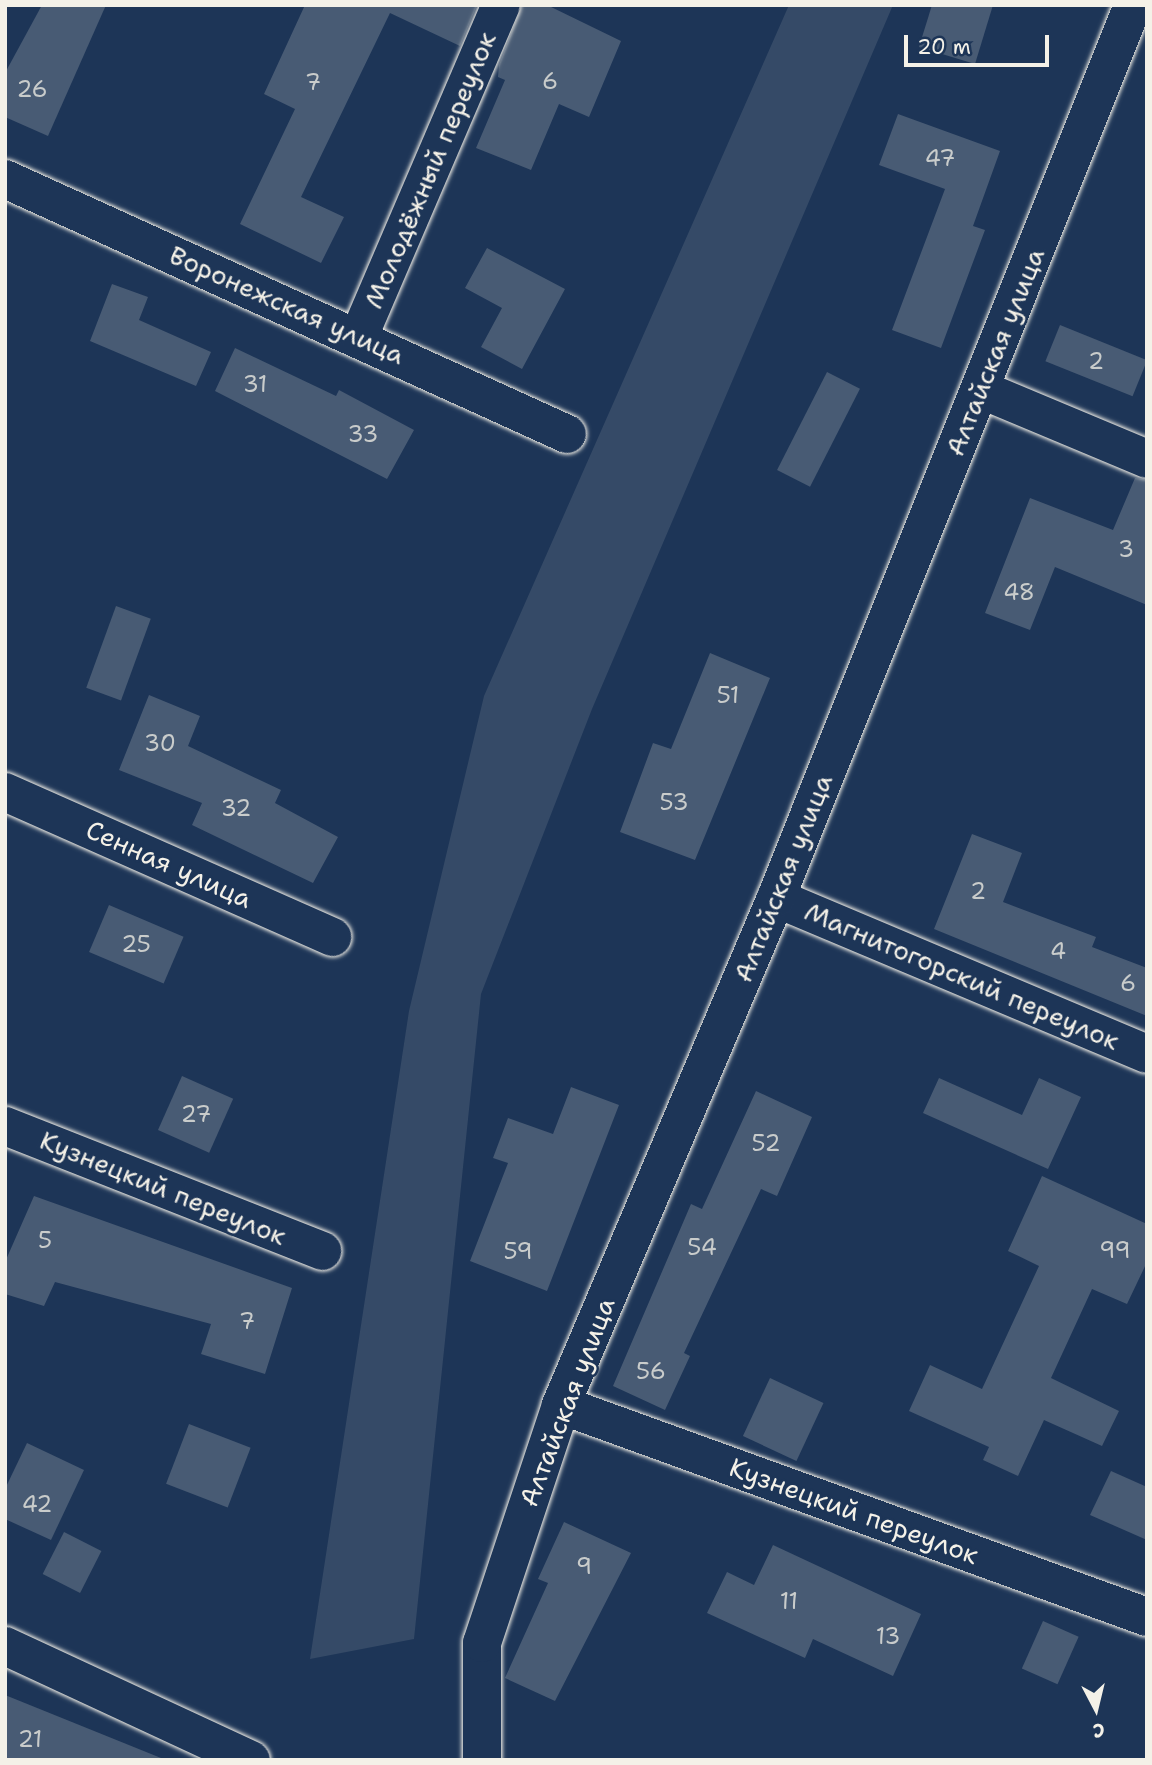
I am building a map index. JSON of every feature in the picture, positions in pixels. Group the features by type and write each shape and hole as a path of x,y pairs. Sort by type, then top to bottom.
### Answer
{"street":[{"name":"Молодёжный переулок","path":"359,335 501,5"},
{"name":"Алтайская улица","path":"482,1760 482,1643 561,1405 776,898 1133,5"},
{"name":"Воронежская улица","path":"5,179 359,335 567,434"},
{"path":"980,389 1147,459"},
{"name":"Сенная улица","path":"5,792 332,937"},
{"name":"Магнитогорский переулок","path":"776,898 1147,1054"},
{"name":"Кузнецкий переулок","path":"5,1126 321,1251"},
{"name":"Кузнецкий переулок","path":"561,1405 1147,1617"},
{"path":"5,1646 247,1759"}],"shaded area":[{"path":"789,5 893,5 592,709 481,994 414,1639 310,1659 409,1011 484,696"}],"building":[{"path":"42,5 106,5 48,136 5,117 5,73"},
{"path":"305,5 477,5 460,46 390,13 301,197 344,217 321,263 240,224 295,109 264,94"},
{"path":"522,5 547,5 621,41 589,117 559,104 531,170 476,148 505,80 498,77 499,65"},
{"path":"932,5 993,5 975,64 919,47"},
{"path":"898,114 1000,151 973,226 985,230 941,348 892,330 945,189 879,165"},
{"path":"487,248 565,289 522,369 481,347 502,308 465,288"},
{"path":"112,284 148,297 139,320 211,352 196,386 90,341"},
{"path":"1060,325 1147,360 1133,396 1045,361"},
{"path":"235,348 336,396 339,390 414,430 387,479 215,391"},
{"path":"827,372 860,389 810,487 777,470"},
{"path":"1135,478 1147,480 1147,605 1055,567 1030,630 985,613 1030,498 1113,530"},
{"path":"116,606 151,619 121,700 86,688"},
{"path":"710,653 770,678 695,860 620,832 653,743 671,749"},
{"path":"149,695 200,716 188,746 281,790 275,803 338,837 313,883 192,825 202,803 119,770"},
{"path":"972,834 1022,853 1003,902 1096,937 1092,947 1147,968 1147,1016 934,929"},
{"path":"109,905 184,937 164,984 89,952"},
{"path":"182,1076 233,1099 209,1153 158,1130"},
{"path":"939,1078 1022,1115 1039,1078 1081,1097 1048,1169 923,1113"},
{"path":"571,1087 619,1105 547,1291 470,1261 508,1163 493,1158 508,1118 553,1134"},
{"path":"756,1091 812,1117 777,1196 761,1189 684,1353 690,1356 665,1410 613,1386 691,1204 702,1209"},
{"path":"1042,1176 1147,1224 1147,1262 1127,1304 1092,1289 1051,1378 1119,1411 1102,1446 1044,1420 1018,1476 983,1460 989,1447 909,1411 930,1365 982,1389 1039,1266 1008,1251"},
{"path":"34,1196 292,1288 265,1374 201,1354 211,1324 55,1282 44,1306 5,1294 5,1262"},
{"path":"770,1378 823,1403 796,1461 743,1436"},
{"path":"189,1424 251,1448 228,1507 166,1484"},
{"path":"27,1443 84,1470 51,1540 5,1519 5,1489"},
{"path":"1111,1471 1147,1487 1147,1540 1090,1515"},
{"path":"564,1522 631,1553 555,1701 505,1678 548,1583 538,1579"},
{"path":"64,1532 101,1551 80,1593 43,1574"},
{"path":"773,1545 921,1614 893,1676 813,1639 805,1658 707,1613 727,1572 754,1585"},
{"path":"1043,1621 1079,1637 1057,1684 1022,1669"},
{"path":"5,1695 161,1758 161,1760 5,1760"}]}
